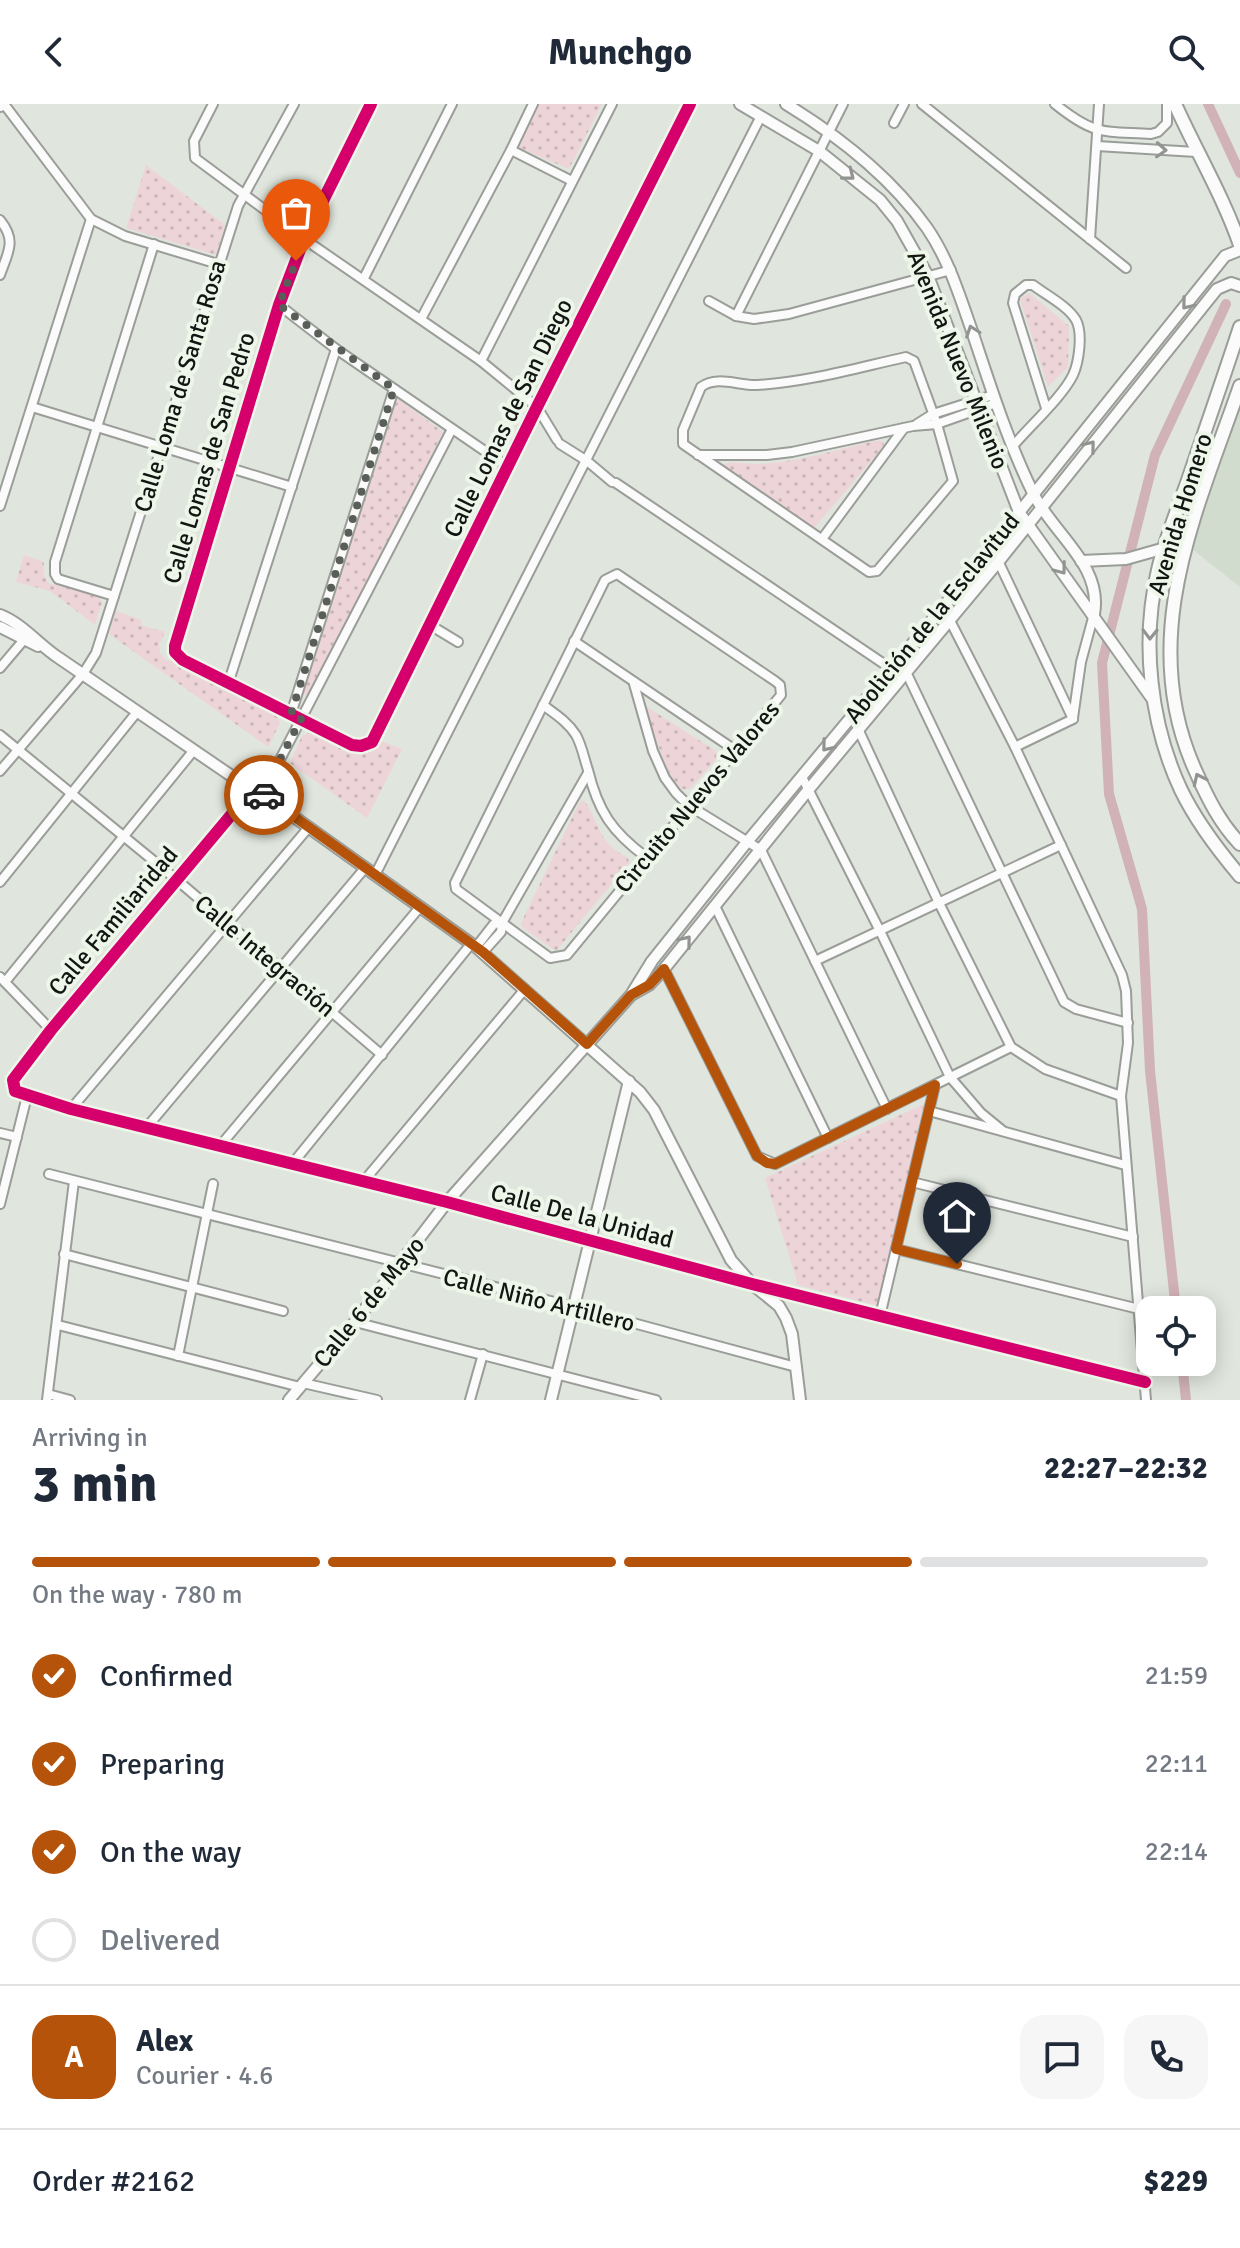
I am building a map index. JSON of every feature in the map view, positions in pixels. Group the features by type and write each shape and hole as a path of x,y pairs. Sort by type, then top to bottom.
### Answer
{"main road":[{"path":"1175,104 1196,152 1236,225 1240,247"},
{"name":"Avenida Homero","path":"1240,327 1158,569 1151,614 1150,659 1154,702 1169,759 1182,792 1216,847 1240,876"},
{"name":"Avenida Homero","path":"1240,386 1189,532 1175,591 1169,645 1171,692 1186,752 1212,808 1240,844"}],"street":[{"path":"213,104 194,141 195,158 304,239 481,361 537,407 559,442 890,668"},
{"name":"Calle Loma de Santa Rosa","path":"0,771 83,674 96,653 218,264 244,194 294,104"},
{"name":"Calle Lomas de San Pedro","path":"229,681 183,660 175,652 176,639 279,305 304,239 371,104"},
{"path":"364,278 452,104"},
{"path":"421,319 533,104"},
{"path":"481,361 612,104"},
{"name":"Calle Lomas de San Diego","path":"301,719 352,745 372,742 690,104"},
{"name":"Avenida Nuevo Milenio","path":"740,104 819,151 880,200 897,221 928,276 1019,512 1154,702"},
{"name":"Avenida Nuevo Milenio","path":"786,104 829,132 882,175 908,202 929,232 951,270 995,399 1034,495 1090,574 1096,592 1094,614"},
{"path":"736,316 843,104"},
{"path":"894,123 904,104"},
{"path":"922,104 1126,268"},
{"path":"1055,104 1080,124 1098,131 1151,134 1167,123 1167,104"},
{"path":"1090,239 1099,104"},
{"path":"2,105 91,219 107,229 218,264"},
{"path":"375,875 761,116"},
{"path":"1097,146 1196,152"},
{"path":"511,150 572,181"},
{"path":"0,506 91,219"},
{"path":"0,220 10,232 11,239 0,275"},
{"path":"114,596 58,579 55,562 154,244"},
{"name":"Abolición de la Esclavitud","path":"587,1044 631,995 652,961 747,842 943,607 1225,256 1240,247"},
{"path":"709,301 736,316 754,319 789,314 951,270"},
{"name":"Abolición de la Esclavitud","path":"631,995 649,985 664,969 809,789 952,620 1217,289 1231,283 1240,286"},
{"path":"1013,446 1046,408 1073,376 1079,345 1079,328 1071,314 1033,285 1026,285 1015,294 1013,303 1046,408"},
{"path":"279,305 336,349 508,467"},
{"path":"301,719 229,681 336,349"},
{"path":"909,357 914,361 935,419 953,477 951,485 880,569 869,572 697,455 683,444 682,435 701,387 710,381 780,384 909,357"},
{"path":"291,714 394,389"},
{"path":"697,455 792,452 908,427 995,399"},
{"path":"32,407 292,487"},
{"path":"822,539 908,427"},
{"name":"Calle Familiaridad","path":"12,1084 51,1030 177,880 257,792 301,719 452,429"},
{"path":"991,546 1073,719"},
{"path":"1081,561 1126,559 1165,548"},
{"name":"Circuito Nuevos Valores","path":"617,574 775,681 780,685 781,695 567,955 560,958 550,958 456,889 455,883 543,705 605,580 617,574"},
{"path":"943,607 1015,747 1122,975 1128,1043 1121,1096 1138,1296"},
{"path":"1073,719 1081,662 1094,614"},
{"path":"0,615 26,637 309,827 477,948 629,1081 654,1110 731,1260 752,1284 779,1306 786,1318 792,1334 800,1400"},
{"path":"430,625 458,642"},
{"path":"0,627 26,637"},
{"path":"0,668 26,637"},
{"path":"574,641 735,750"},
{"path":"907,674 1064,1002 1076,1009 1128,1023"},
{"path":"634,684 650,741 665,778 688,805 761,850 887,1109"},
{"path":"543,705 575,733 599,807 608,822 623,840 646,857"},
{"path":"0,882 137,712"},
{"path":"1015,747 1073,719"},
{"path":"859,731 939,903 1011,1047 1045,1069 1121,1096"},
{"name":"Calle Integración","path":"0,735 177,880 382,1055"},
{"path":"51,1030 2,979 194,750"},
{"path":"293,1163 382,1055 477,948 494,924 502,923 588,773"},
{"path":"802,777 950,1077 981,1113 1003,1131"},
{"path":"71,1109 309,827"},
{"path":"815,961 1061,845"},
{"path":"147,1127 365,868"},
{"path":"715,906 828,1138"},
{"path":"220,1146 420,907"},
{"path":"664,969 757,1156 767,1163 775,1164 1011,1047"},
{"path":"363,1182 525,989"},
{"name":"Calle 6 de Mayo","path":"289,1400 401,1265 447,1202 587,1044"},
{"path":"551,1400 629,1081"},
{"name":"Calle De la Unidad","path":"12,1084 15,1091 71,1109 447,1202 752,1284 1145,1382"},
{"path":"880,1316 935,1085"},
{"path":"0,1204 27,1096"},
{"path":"929,1111 1125,1165"},
{"path":"0,1133 17,1137"},
{"name":"Calle Niño Artillero","path":"49,1174 574,1307 796,1367"},
{"path":"70,1400 48,1397 74,1181"},
{"path":"912,1182 1133,1237"},
{"path":"178,1356 213,1184"},
{"path":"896,1249 1136,1308"},
{"path":"64,1254 283,1311"},
{"path":"355,1322 656,1400"},
{"path":"58,1325 178,1356 377,1400"},
{"path":"470,1400 483,1354"},
{"path":"1145,1376 1146,1400"}],"shaded area":[{"path":"532,104 602,104 569,169 513,145"},
{"path":"146,165 225,225 216,255 126,228"},
{"path":"1029,293 1069,326 1068,367 1048,387 1020,299"},
{"path":"397,398 443,432 309,694 303,695 301,691"},
{"path":"1240,407 1240,587 1192,549"},
{"path":"883,441 884,446 814,528 725,471 723,465 785,461"},
{"path":"24,555 44,562 43,573 48,583 98,596 102,602 95,625 50,591 16,582"},
{"path":"115,611 142,620 140,625 165,632 159,644 160,653 166,660 185,665 275,712 280,723 268,747 109,634"},
{"path":"647,707 716,751 718,757 691,788 679,787 670,773"},
{"path":"311,732 355,754 370,752 378,740 402,749 367,818 290,763 302,736"},
{"path":"584,800 604,839 628,858 629,863 556,951 523,928 521,923 579,803"},
{"path":"924,1104 878,1306 798,1285 765,1178"}],"waterway":[{"path":"1208,104 1240,173"},
{"path":"1174,1296 1150,1071 1142,909 1109,794 1102,663 1155,455 1226,304"},
{"path":"1183,1376 1186,1400"}],"cycle path":[{"path":"371,104 304,239 279,305 175,646 175,652 183,660 352,745 361,746 372,742 690,104"},
{"path":"252,790 51,1030 13,1080 15,1091 71,1109 447,1202 752,1284 1145,1382"}],"way so far":[{"path":"264,795 301,719 291,714 394,389 279,305 296,261"}],"route":[{"path":"264,795 483,952 587,1044 631,995 649,985 664,969 757,1156 767,1163 775,1164 935,1085 896,1249 957,1264"}]}
